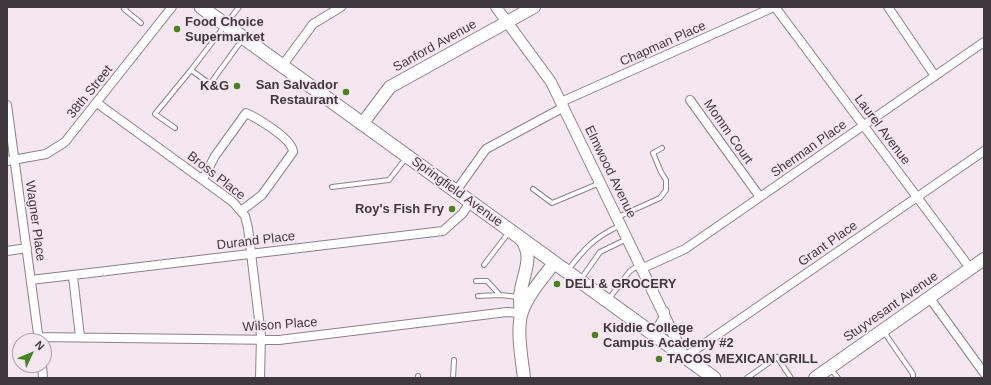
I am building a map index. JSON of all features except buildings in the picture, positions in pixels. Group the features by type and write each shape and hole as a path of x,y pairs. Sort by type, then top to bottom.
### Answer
{"main road":[{"name":"Springfield Avenue","path":"200,7 714,378"},
{"name":"Sanford Avenue","path":"362,124 390,87 534,7"},
{"path":"521,239 527,249 528,256 520,297 520,331 524,378"},
{"name":"Stuyvesant Avenue","path":"815,378 984,259"},
{"path":"521,313 530,297 554,263"}],"street":[{"name":"38th Street","path":"11,160 46,154 56,149 70,137 172,7"},
{"path":"282,66 313,24 341,7"},
{"name":"Elmwood Avenue","path":"496,7 551,82 642,266 685,357"},
{"name":"Chapman Place","path":"456,191 486,149 562,105 774,7"},
{"name":"Laurel Avenue","path":"774,7 970,268"},
{"path":"888,7 935,76"},
{"name":"Sherman Place","path":"642,266 685,249 984,42"},
{"name":"Momm Court","path":"690,100 760,198"},
{"name":"Bross Place","path":"97,103 202,179 241,211 247,221 261,340 260,378"},
{"name":"Wagner Place","path":"7,105 11,160 27,248 38,333"},
{"path":"202,179 215,156 246,113 280,134 292,146 293,152 262,195 241,211"},
{"name":"Grant Place","path":"685,357 984,150"},
{"name":"Durand Place","path":"31,280 443,231 462,213 470,202"},
{"path":"7,251 27,248"},
{"path":"73,276 80,337"},
{"path":"929,297 984,373"},
{"name":"Wilson Place","path":"52,338 80,337 278,340 507,312 521,313"},
{"path":"654,335 664,319 664,312"}],"lane":[{"path":"126,7 124,9 141,23"},
{"path":"175,128 155,114 226,26 239,7"},
{"path":"191,70 210,84 244,38"},
{"path":"567,272 588,244 620,221 660,198 666,190 666,180 653,153 662,148"},
{"path":"332,187 389,180 407,156"},
{"path":"533,189 552,203 601,183"},
{"path":"484,265 510,230"},
{"path":"580,281 600,252 628,238"},
{"path":"607,301 630,271 642,266"},
{"path":"476,281 487,281 500,294"},
{"path":"478,296 500,294 520,297"},
{"path":"883,330 913,374 913,378"},
{"path":"747,378 777,357 789,377"},
{"path":"453,378 454,360"},
{"path":"830,368 838,378"}],"place":[{"name":"Food Choice Supermarket","path":"177,29"},
{"name":"K&G","path":"237,86"},
{"name":"San Salvador Restaurant","path":"346,92"},
{"name":"Roy's Fish Fry","path":"452,209"},
{"name":"DELI & GROCERY","path":"557,284"},
{"name":"Kiddie College Campus Academy #2","path":"595,335"},
{"name":"TACOS MEXICAN GRILL","path":"659,359"}]}
